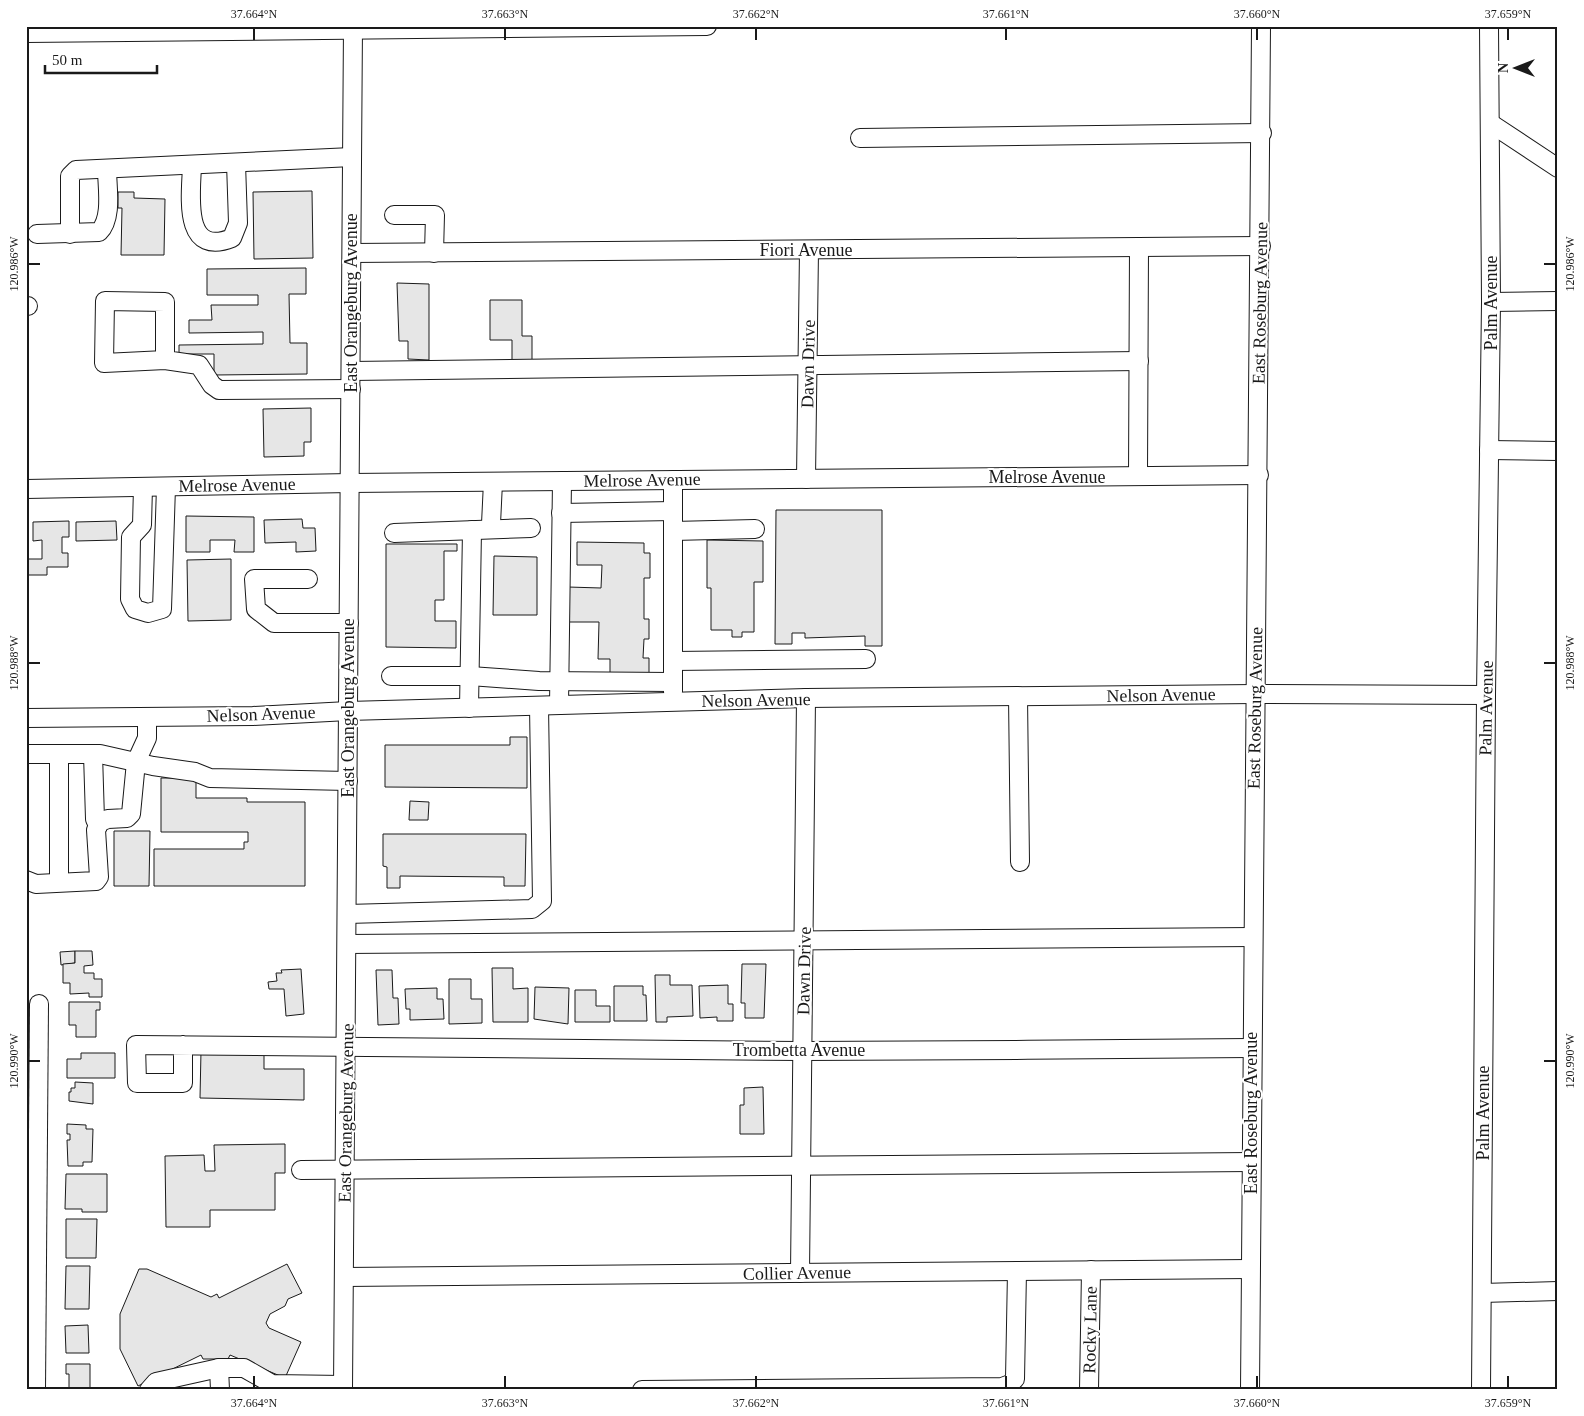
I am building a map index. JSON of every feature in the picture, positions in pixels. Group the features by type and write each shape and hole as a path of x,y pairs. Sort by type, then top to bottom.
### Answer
{"street":[{"path":"26,33 353,28 707,26"},
{"name":"East Roseburg Avenue","path":"1250,1390 1252,938 1262,133 1261,26"},
{"name":"Palm Avenue","path":"1481,1390 1491,302 1489,26"},
{"name":"East Orangeburg Avenue","path":"343,1387 353,28"},
{"path":"1490,123 1558,168"},
{"path":"860,138 1262,133"},
{"path":"70,234 70,176 76,170 352,157"},
{"path":"192,166 191,213 193,223 196,231 203,238 212,241 232,238 238,223 236,163"},
{"path":"37,234 99,232 104,227 107,213 107,169"},
{"path":"394,215 435,215 434,253"},
{"name":"Fiori Avenue","path":"352,253 1261,246"},
{"path":"1138,476 1139,247"},
{"name":"Dawn Drive","path":"806,479 809,250"},
{"path":"165,360 165,302 105,301 104,363 165,360 199,365 212,385 219,390 350,389"},
{"path":"1491,302 1558,302"},
{"path":"350,371 1139,361"},
{"path":"1489,450 1558,451"},
{"name":"Melrose Avenue","path":"26,489 350,483 1258,475"},
{"path":"673,480 673,702"},
{"path":"559,705 562,481"},
{"path":"480,529 491,524 493,482"},
{"path":"143,487 142,525 131,537 130,599 135,609 148,612 162,608 166,486"},
{"path":"561,513 673,511"},
{"path":"142,525 165,525"},
{"path":"394,533 531,528"},
{"path":"469,708 480,529"},
{"path":"673,531 755,529"},
{"path":"308,579 254,579 256,609 274,623 349,623"},
{"path":"672,661 866,659"},
{"path":"391,676 470,676 672,682"},
{"path":"515,678 515,706"},
{"name":"Nelson Avenue","path":"26,718 254,716 348,711 806,698 1256,694 1486,695"},
{"path":"1018,696 1020,862"},
{"name":"Dawn Drive","path":"800,1273 806,698"},
{"path":"347,914 532,909 542,901 539,706"},
{"path":"26,880 36,884 96,881 99,877 96,830 100,822 108,819 127,818 131,814 136,762 147,738 147,717"},
{"path":"26,754 93,754 195,772 210,778 348,781"},
{"path":"59,754 59,882"},
{"path":"93,754 94,819 98,826"},
{"path":"347,944 1252,938"},
{"path":"36,1390 31,1268 39,1004"},
{"name":"Trombetta Avenue","path":"183,1045 803,1050 1251,1048"},
{"path":"301,1170 801,1164 1251,1162"},
{"name":"Collier Avenue","path":"344,1277 1250,1269"},
{"name":"Rocky Lane","path":"1089,1390 1091,1270"},
{"path":"642,1390 1002,1387 1010,1384 1015,1379 1016,1271"},
{"path":"1482,1293 1558,1291"},
{"path":"219,1368 220,1390"},
{"path":"149,1390 156,1382 219,1368 244,1368 272,1384 343,1387"}],"building":[{"path":"312,191 313,258 254,259 253,192"},
{"path":"118,192 134,192 134,198 165,199 164,255 121,255 122,208 118,208"},
{"path":"306,268 306,294 289,294 290,343 307,343 307,374 214,375 214,354 179,354 179,345 263,344 263,332 189,333 189,320 212,320 211,305 258,305 258,295 207,295 207,269"},
{"path":"397,283 429,284 429,360 408,359 408,341 399,341"},
{"path":"490,300 522,300 522,336 532,336 532,362 512,362 512,340 490,340"},
{"path":"311,408 311,442 304,442 304,456 264,457 263,409"},
{"path":"776,510 882,510 882,646 865,646 865,636 805,638 805,633 792,633 792,644 775,644"},
{"path":"186,516 254,517 254,552 234,552 235,540 210,540 210,552 186,552"},
{"path":"302,519 303,528 315,528 316,551 296,552 296,542 265,543 264,520"},
{"path":"69,521 69,537 62,537 62,553 68,553 68,567 47,567 47,575 28,575 28,559 42,559 42,540 33,541 33,522"},
{"path":"116,521 117,540 76,541 76,522"},
{"path":"707,540 763,541 763,582 754,582 754,632 742,632 742,637 732,637 732,630 711,630 711,588 707,588"},
{"path":"577,542 644,543 644,553 650,553 650,578 644,578 644,619 649,619 649,639 644,639 643,658 649,658 649,680 610,674 610,659 598,659 599,622 568,622 568,587 601,588 602,565 577,565"},
{"path":"386,544 457,544 457,551 444,551 444,600 435,600 435,621 456,621 456,648 386,647"},
{"path":"494,556 537,557 537,615 493,615"},
{"path":"231,559 231,620 188,621 187,560"},
{"path":"510,737 527,737 527,788 385,787 385,745 510,745"},
{"path":"161,778 196,778 196,798 247,798 247,802 305,802 305,886 154,886 154,849 244,849 244,842 248,842 248,832 161,832"},
{"path":"410,801 429,802 428,820 409,820"},
{"path":"114,831 150,831 149,886 114,886"},
{"path":"383,834 526,834 525,886 504,886 504,877 400,876 400,888 387,888 387,867 383,866"},
{"path":"75,951 75,963 61,965 60,952"},
{"path":"75,951 92,951 93,965 84,966 84,973 94,973 94,979 102,979 102,997 89,997 89,993 70,994 70,983 63,983 63,964 75,963"},
{"path":"742,964 766,964 764,1018 745,1018 745,1003 741,1003"},
{"path":"492,968 513,968 513,989 528,988 528,1022 493,1022"},
{"path":"301,969 304,1014 286,1016 284,989 269,989 268,982 277,981 276,973 282,973 281,970"},
{"path":"376,970 392,970 393,998 398,998 399,1024 378,1025"},
{"path":"655,975 670,975 670,985 692,985 693,1016 667,1017 667,1022 656,1022"},
{"path":"449,979 471,979 471,999 482,999 482,1023 449,1024"},
{"path":"728,985 728,1004 733,1004 733,1021 717,1021 717,1017 700,1018 699,986"},
{"path":"614,986 643,986 643,995 646,995 647,1021 614,1021"},
{"path":"535,987 569,988 568,1024 534,1019"},
{"path":"437,988 437,999 443,999 444,1019 410,1020 410,1009 406,1009 405,989"},
{"path":"575,990 596,990 596,1006 610,1006 610,1022 575,1022"},
{"path":"69,1002 100,1002 100,1010 96,1010 96,1037 76,1037 76,1025 69,1025"},
{"path":"201,1051 264,1051 264,1069 304,1069 304,1100 200,1098"},
{"path":"81,1053 115,1053 115,1078 67,1078 67,1059 81,1059"},
{"path":"75,1082 93,1083 93,1104 69,1101 69,1092 71,1092 71,1088 75,1088"},
{"path":"763,1087 764,1134 740,1134 740,1105 744,1105 744,1088"},
{"path":"67,1124 86,1125 86,1129 93,1129 92,1162 83,1162 83,1166 68,1166 67,1140 70,1140 70,1134 67,1134"},
{"path":"285,1144 285,1173 275,1173 275,1210 210,1210 210,1227 166,1227 165,1156 204,1155 205,1171 215,1171 214,1145"},
{"path":"66,1174 107,1174 107,1212 82,1212 82,1209 65,1209"},
{"path":"66,1219 97,1219 96,1258 66,1258"},
{"path":"287,1264 302,1293 288,1299 285,1306 270,1314 266,1323 269,1328 301,1342 285,1378 230,1355 228,1359 203,1359 201,1355 138,1386 120,1349 120,1314 139,1269 147,1269 211,1297 217,1294 219,1298"},
{"path":"66,1266 90,1266 89,1309 65,1309"},
{"path":"88,1325 89,1353 66,1353 65,1326"},
{"path":"66,1364 90,1364 90,1390 69,1390 69,1374 66,1374"}]}
